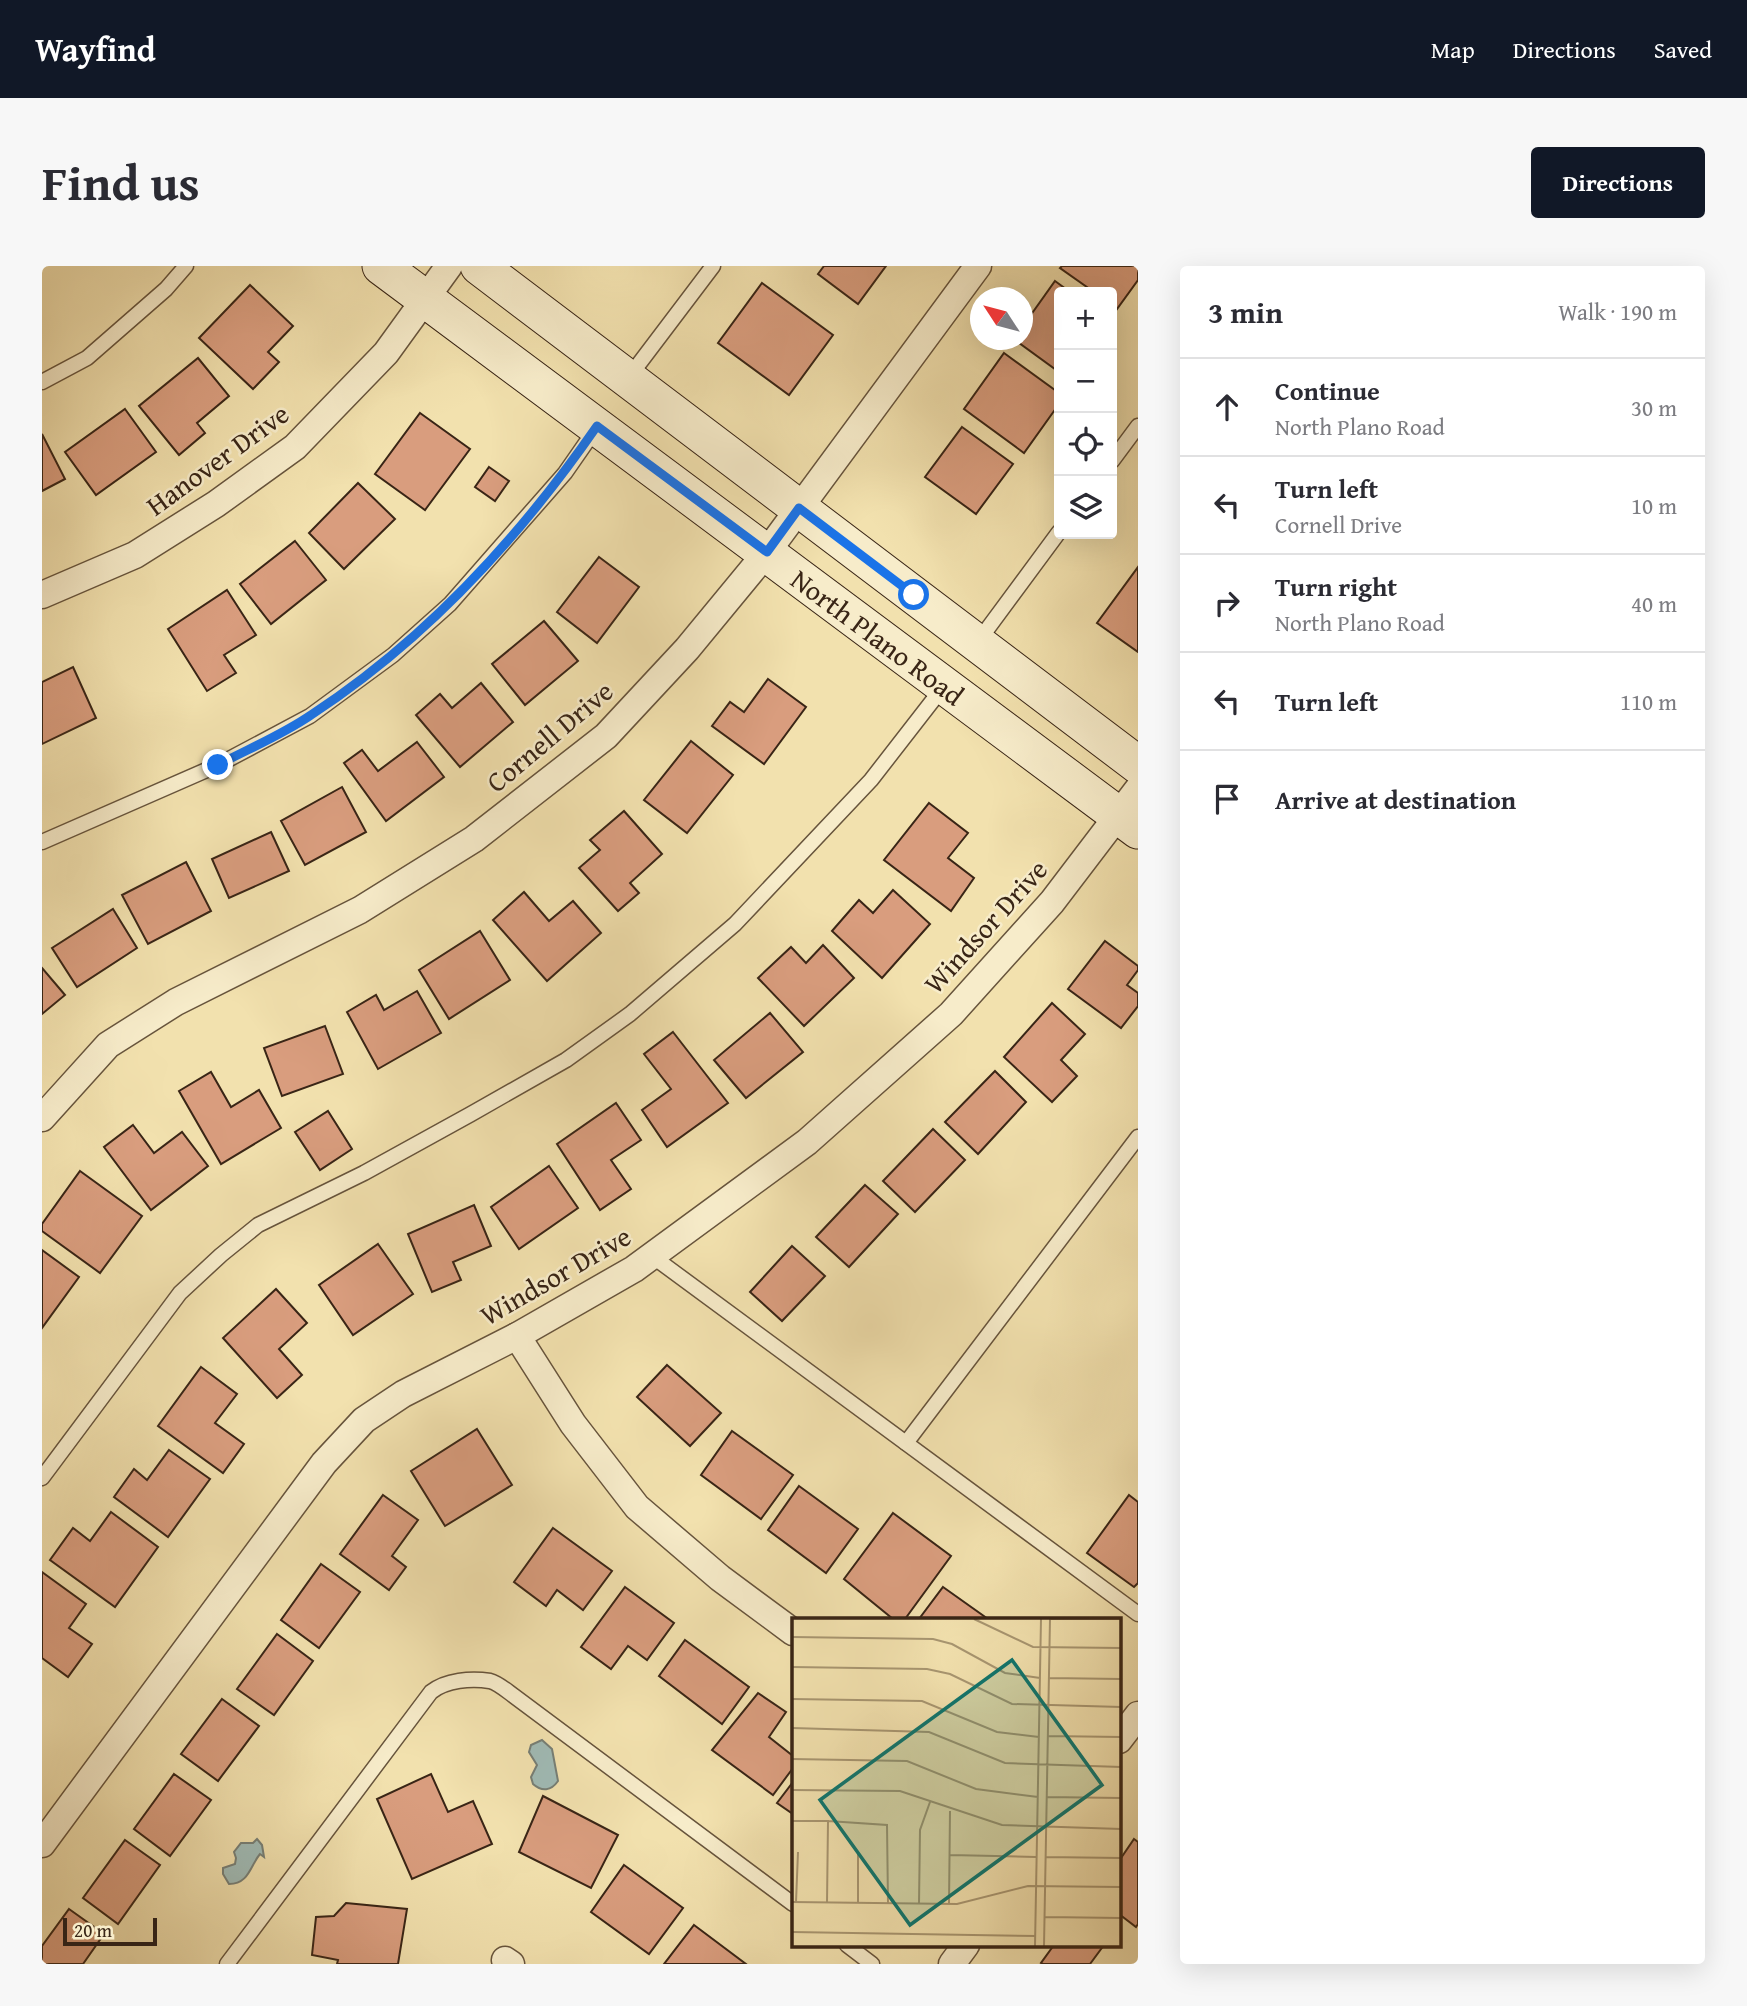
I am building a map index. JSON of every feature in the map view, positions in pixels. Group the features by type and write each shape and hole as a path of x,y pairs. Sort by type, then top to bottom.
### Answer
{"main road":[{"name":"North Plano Road","path":"381,266 945,685 1131,812"},
{"name":"North Plano Road","path":"479,266 1138,765"}],"street":[{"name":"Hanover Drive","path":"42,595 135,555 216,504 295,447 386,353 449,266"},
{"name":"Cornell Drive","path":"42,1118 108,1045 176,1002 360,910 474,839 606,736 687,649 767,552 978,266"},
{"name":"Windsor Drive","path":"42,1844 324,1463 364,1420 403,1394 517,1336 634,1269 807,1142 951,1014 1131,812"},
{"path":"517,1336 573,1424 637,1507 720,1578 792,1631"},
{"path":"1120,1739 1138,1715"},
{"path":"952,1964 965,1946"}],"lane":[{"path":"42,382 87,358 166,289 186,266"},
{"path":"628,379 713,266"},
{"path":"1117,454 1138,425"},
{"path":"42,842 218,765 287,729 310,716 393,655 450,604 565,473 597,426"},
{"path":"976,643 1054,539"},
{"path":"42,1478 180,1293 221,1255 258,1225 364,1173 566,1060 630,1014 735,924 871,780 945,685"},
{"path":"906,1443 1138,1138"},
{"path":"652,1256 1138,1614"},
{"path":"228,1964 430,1692 440,1685 466,1681 493,1681 792,1903"},
{"path":"848,1946 872,1964"}],"water":[{"path":"542,1740 552,1749 558,1781 546,1789 533,1784 531,1777 537,1765 529,1752 531,1745"},
{"path":"257,1839 262,1845 264,1857 260,1854 245,1878 229,1884 223,1874 223,1868 235,1864 234,1852 241,1843 253,1843"}],"building":[{"path":"824,266 886,266 858,304 818,274"},
{"path":"1138,266 1138,280 1117,309 1117,287 1087,287 1060,268"},
{"path":"1055,281 1063,287 1054,287 1054,368 1029,350 1033,350 1033,312"},
{"path":"762,283 833,335 789,395 718,343"},
{"path":"250,285 293,326 268,352 279,362 253,389 199,338"},
{"path":"1004,353 1054,389 1054,411 1024,453 964,409"},
{"path":"198,358 229,396 197,423 205,433 179,455 139,406"},
{"path":"125,409 156,452 96,495 65,452"},
{"path":"420,413 470,449 425,510 375,474"},
{"path":"962,427 1013,464 976,514 925,477"},
{"path":"42,434 65,479 42,491"},
{"path":"489,467 509,481 495,501 475,487"},
{"path":"358,483 395,519 344,569 309,533"},
{"path":"295,541 326,580 271,624 240,584"},
{"path":"599,557 639,587 597,643 557,612"},
{"path":"1138,567 1138,652 1097,623"},
{"path":"227,590 256,635 224,655 236,673 207,691 168,629"},
{"path":"544,621 578,661 525,705 492,664"},
{"path":"73,667 96,718 42,744 42,682"},
{"path":"768,679 806,707 764,764 712,726 730,702 744,712"},
{"path":"481,683 513,722 460,767 416,715 440,694 452,708"},
{"path":"691,741 733,775 687,833 644,800"},
{"path":"417,742 444,777 386,821 344,763 362,750 378,771"},
{"path":"342,787 366,832 305,865 281,821"},
{"path":"929,803 968,833 948,858 974,878 951,911 884,860"},
{"path":"624,811 662,854 630,883 639,893 618,911 579,868 600,850 590,840"},
{"path":"271,832 289,871 229,898 212,859"},
{"path":"186,862 211,911 148,944 122,895"},
{"path":"893,890 930,924 882,978 832,931 859,900 873,913"},
{"path":"524,892 549,921 573,901 601,933 547,981 493,920"},
{"path":"113,909 137,948 77,987 52,948"},
{"path":"480,931 510,980 449,1019 419,970"},
{"path":"1105,941 1138,966 1127,985 1138,993 1138,1006 1121,1028 1068,989"},
{"path":"823,945 854,978 804,1026 758,978 791,947 806,963"},
{"path":"42,968 65,995 42,1014"},
{"path":"417,991 441,1033 378,1069 347,1012 376,995 384,1010"},
{"path":"1052,1003 1085,1034 1061,1060 1077,1076 1052,1102 1004,1057"},
{"path":"770,1013 803,1052 746,1098 714,1060"},
{"path":"325,1026 343,1074 282,1096 264,1048"},
{"path":"673,1032 728,1103 667,1147 642,1110 671,1089 644,1054"},
{"path":"995,1071 1026,1102 978,1154 945,1122"},
{"path":"211,1072 231,1107 259,1090 281,1128 221,1164 179,1091"},
{"path":"616,1103 641,1140 611,1160 631,1189 600,1210 557,1144"},
{"path":"328,1111 352,1149 320,1170 295,1132"},
{"path":"133,1125 154,1153 182,1132 208,1166 151,1210 104,1147"},
{"path":"933,1129 965,1160 915,1212 883,1181"},
{"path":"549,1166 578,1208 519,1249 491,1207"},
{"path":"80,1171 142,1216 100,1273 42,1231 42,1224"},
{"path":"865,1185 898,1214 849,1267 816,1237"},
{"path":"474,1205 491,1246 453,1262 461,1280 432,1292 408,1234"},
{"path":"378,1244 413,1294 353,1335 319,1285"},
{"path":"792,1246 825,1276 782,1321 750,1292"},
{"path":"42,1250 79,1277 42,1328"},
{"path":"276,1289 307,1323 279,1349 302,1375 277,1398 223,1338"},
{"path":"667,1365 721,1413 690,1446 637,1397"},
{"path":"201,1367 237,1394 215,1423 244,1444 223,1473 158,1426"},
{"path":"477,1429 512,1485 445,1526 411,1471"},
{"path":"732,1431 793,1475 761,1519 701,1475"},
{"path":"169,1450 210,1479 168,1537 114,1497 134,1469 147,1480"},
{"path":"799,1486 858,1529 826,1573 768,1530"},
{"path":"383,1495 418,1520 392,1556 406,1567 389,1590 340,1554"},
{"path":"1129,1495 1138,1502 1138,1583 1134,1587 1087,1553"},
{"path":"111,1512 158,1547 115,1607 50,1560 73,1528 90,1541"},
{"path":"893,1513 951,1556 906,1618 892,1618 844,1579"},
{"path":"553,1528 612,1571 583,1610 557,1590 546,1606 514,1582"},
{"path":"321,1564 360,1592 319,1648 281,1620"},
{"path":"42,1572 86,1604 69,1628 92,1644 68,1677 42,1658"},
{"path":"625,1587 674,1623 647,1660 628,1646 611,1669 581,1647"},
{"path":"943,1587 987,1618 920,1618"},
{"path":"277,1634 313,1661 274,1715 237,1689"},
{"path":"685,1640 749,1687 722,1724 659,1676"},
{"path":"758,1693 786,1712 769,1737 792,1755 792,1769 773,1795 712,1750"},
{"path":"222,1699 259,1726 218,1781 181,1754"},
{"path":"174,1774 211,1800 170,1856 134,1829"},
{"path":"431,1774 448,1812 473,1801 492,1844 412,1879 377,1799"},
{"path":"792,1783 792,1813 777,1803"},
{"path":"543,1796 618,1835 591,1888 519,1852"},
{"path":"1134,1839 1138,1842 1136,1927 1120,1915 1120,1860"},
{"path":"125,1840 160,1865 118,1924 83,1898"},
{"path":"624,1865 683,1908 649,1954 591,1912"},
{"path":"346,1903 407,1909 398,1964 337,1964 338,1960 312,1955 316,1917 334,1916"},
{"path":"69,1909 104,1934 83,1964 42,1964 42,1946"},
{"path":"694,1925 746,1964 664,1964"},
{"path":"1053,1946 1103,1946 1090,1964 1041,1963"}],"route":[{"path":"218,765 310,716 393,655 450,604 565,473 597,426 767,552 799,508 914,595"}]}
